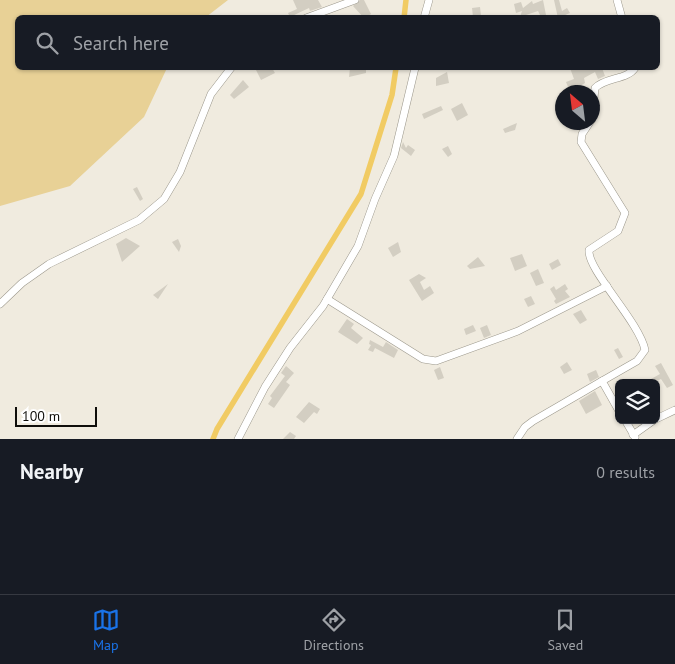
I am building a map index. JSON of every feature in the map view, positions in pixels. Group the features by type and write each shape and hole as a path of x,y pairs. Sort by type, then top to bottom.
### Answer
{"street":[{"path":"314,15 355,0"},
{"path":"425,15 429,0"},
{"path":"617,0 621,15"},
{"path":"0,304 22,283 49,264 139,220 164,199 184,164 211,94 229,70"},
{"path":"238,439 265,387 290,348 327,299 358,246 375,199 394,156 415,70"},
{"path":"599,85 633,70"},
{"path":"517,439 525,427 533,421 637,361 645,350 630,318 607,286 589,256 589,250 618,232 625,213 581,142 585,130"},
{"path":"327,299 423,359 436,361 518,331 607,286"},
{"path":"602,381 615,404"},
{"path":"660,418 675,410"},
{"path":"627,424 634,437 650,424"}],"shaded area":[{"path":"0,0 228,0 209,15 15,15 15,70 166,70 144,117 70,186 0,206"}],"building":[{"path":"293,0 318,0 322,7 310,11 309,8 294,15 289,15 288,13 297,9"},
{"path":"360,0 364,0 371,14 361,15 353,6"},
{"path":"543,0 546,15 540,15 538,11 526,15 521,15 522,11 516,13 514,4 521,2 523,8 532,1 533,4"},
{"path":"554,0 559,0 562,11 567,8 570,13 557,15"},
{"path":"480,7 481,15 473,15 472,8"},
{"path":"256,70 273,70 275,73 261,80"},
{"path":"350,70 366,70 366,73 349,77"},
{"path":"571,70 603,70 605,76 598,79 595,72 584,78 585,83 582,85 567,85 566,82 574,79"},
{"path":"447,72 449,83 436,86 436,78"},
{"path":"243,80 249,87 234,99 230,95"},
{"path":"462,103 468,115 457,121 451,109"},
{"path":"441,106 443,110 424,119 422,114"},
{"path":"517,123 515,130 505,133 503,129"},
{"path":"403,142 406,148 408,145 415,150 411,156 401,148"},
{"path":"448,146 452,154 448,157 442,149"},
{"path":"137,187 143,199 140,201 133,189"},
{"path":"126,238 140,246 122,262 116,244"},
{"path":"178,239 181,246 179,252 172,242"},
{"path":"398,242 401,252 393,257 388,248"},
{"path":"522,254 527,266 515,271 510,258"},
{"path":"478,257 485,266 470,269 467,266"},
{"path":"558,259 561,265 552,270 549,264"},
{"path":"538,269 544,283 536,286 530,273"},
{"path":"419,274 426,278 420,282 424,290 430,286 434,293 422,301 409,280"},
{"path":"168,284 158,299 153,295"},
{"path":"565,284 568,289 565,291 570,297 556,304 554,301 556,299 550,289 554,286 556,290"},
{"path":"531,296 535,304 528,307 524,299"},
{"path":"581,310 587,320 580,324 573,314"},
{"path":"347,319 354,324 351,328 363,338 357,344 338,332"},
{"path":"473,325 476,331 466,335 464,329"},
{"path":"487,325 491,335 484,338 480,328"},
{"path":"370,340 383,347 386,342 398,350 394,358 375,348 373,352 368,350 371,345 369,344"},
{"path":"618,348 623,357 619,359 614,350"},
{"path":"567,362 572,370 564,374 560,367"},
{"path":"661,363 673,385 667,388 661,379 651,379 660,374 655,366"},
{"path":"286,366 294,373 286,382 290,385 274,408 268,404 272,398 270,396 285,376 281,373"},
{"path":"440,367 444,378 438,380 434,370"},
{"path":"596,370 599,377 590,382 587,374"},
{"path":"595,391 602,405 586,414 579,401"},
{"path":"309,402 320,409 317,414 314,412 304,423 296,417"},
{"path":"290,432 296,436 294,439 283,439"}],"waterway":[{"path":"404,15 406,0"},
{"path":"213,439 217,429 361,194 392,95 396,70"}]}
